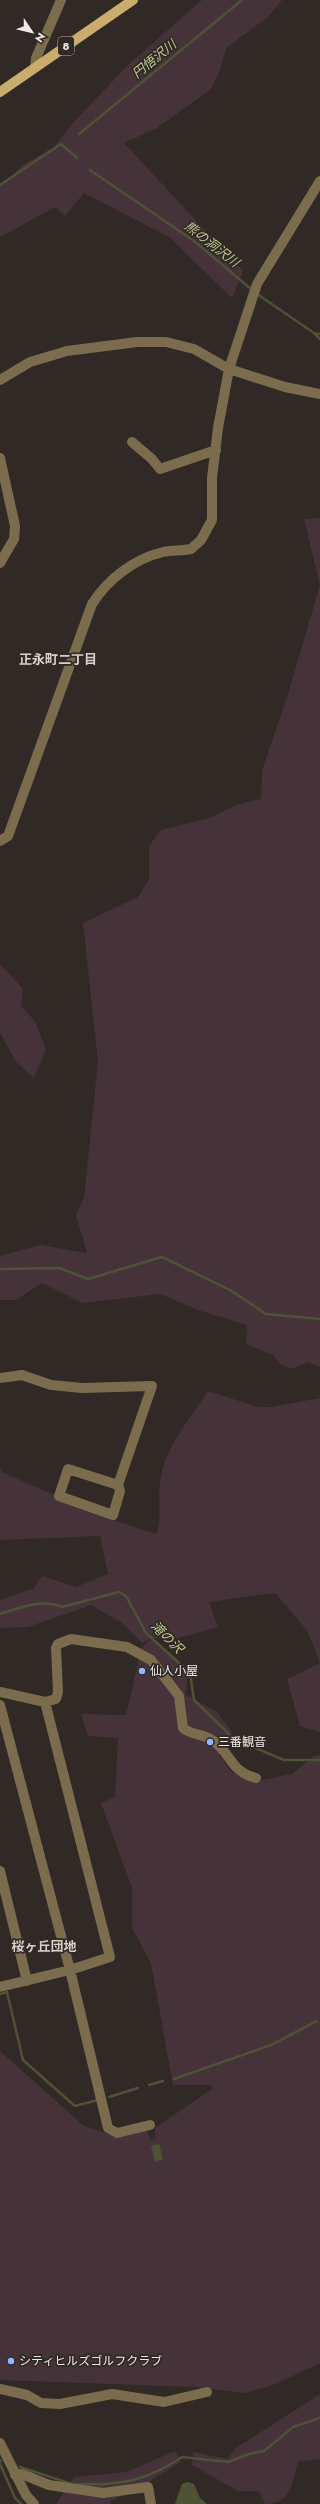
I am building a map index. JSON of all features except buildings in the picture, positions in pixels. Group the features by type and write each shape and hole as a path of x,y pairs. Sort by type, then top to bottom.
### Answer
{"main road":[{"name":"8","path":"0,92 133,0"}],"street":[{"path":"35,68 36,58 61,0"},
{"path":"0,841 8,836 92,604 101,590 119,573 145,557 165,552 191,549 201,540 212,520 212,478 229,370 257,284 320,181"},
{"path":"0,380 30,362 67,351 137,342 166,342 194,349 229,370 285,387 320,394"},
{"path":"132,442 152,458 160,469 216,450"},
{"path":"0,458 16,526 14,539 0,564"},
{"path":"0,1378 22,1375 51,1385 82,1388 152,1386 118,1485 120,1491 113,1515 59,1496 68,1469 118,1485"},
{"path":"0,1692 45,1702 52,1701 57,1696 56,1653 58,1644 70,1639 126,1647 150,1660 170,1682 181,1701 183,1728 213,1740 238,1770 245,1776 256,1778"},
{"path":"0,1987 70,1970 110,1957 45,1702"},
{"path":"0,1705 70,1970 108,2128 117,2133 150,2125"},
{"path":"0,1871 26,1981"},
{"path":"0,2389 27,2395 41,2403 60,2404 112,2394 164,2402 207,2392"},
{"path":"0,2443 26,2495 34,2504"},
{"path":"15,2475 22,2474 49,2485 104,2493 148,2487 151,2504"}],"shaded area":[{"path":"202,0 282,0 268,17 226,48 220,71 211,89 157,128 124,143 243,271 232,298 169,237 84,193 65,216 55,207 0,237 0,186 23,165 54,147 71,125 128,65"},
{"path":"320,518 320,585 304,519"},
{"path":"320,585 320,1367 308,1362 291,1369 280,1364 274,1356 246,1344 247,1325 198,1310 160,1294 83,1303 42,1283 16,1300 0,1300 0,1256 41,1245 87,1253 76,1215 84,1198 98,1061 83,923 138,897 149,879 149,846 161,830 209,818 239,804 261,799 262,771 288,694"},
{"path":"0,964 23,989 21,1005 36,1023 46,1050 34,1078 16,1062 0,1033"},
{"path":"208,1391 258,1407 271,1407 320,1398 320,1663 307,1630 275,1593 209,1602 218,1627 176,1639 151,1638 142,1643 122,1623 91,1605 28,1627 0,1628 0,1600 34,1588 42,1576 76,1587 108,1574 100,1536 0,1540 0,1469 2,1472 104,1517 156,1534 160,1515 159,1496 162,1470 178,1435"},
{"path":"150,1639 173,1656 184,1667 187,1683 185,1694 217,1712 232,1732 219,1755 232,1772 252,1782 292,1774 314,1756 320,1755 320,2363 276,2384 245,2393 197,2387 0,2380 0,2051 83,2125 117,2137 146,2130 151,2140 156,2139 155,2128 212,2089 211,2085 173,2085 151,1963 132,1928 132,1888 101,1803 115,1797 118,1738 88,1736 81,1714 126,1715 141,1649"},
{"path":"320,1663 320,1732 300,1726 287,1679"},
{"path":"159,2144 163,2159 155,2162 151,2146"},
{"path":"320,2394 320,2459 298,2462 292,2484 286,2496 281,2500 274,2503 265,2504 259,2491 238,2491 192,2465 193,2452 227,2459 236,2448"},
{"path":"175,2451 181,2462 144,2485 111,2501 110,2504 56,2504 74,2477 127,2472"},
{"path":"187,2482 194,2484 200,2498 207,2504 175,2504 182,2484"}],"waterway":[{"name":"円悟沢川","path":"79,134 242,0"},
{"name":"円悟沢川","path":"0,185 61,144 77,158"},
{"name":"熊の洞沢川","path":"90,170 194,241 251,289"},
{"name":"熊の洞沢川","path":"257,294 314,333 320,334"},
{"name":"熊の洞沢川","path":"315,334 320,339"},
{"path":"0,1269 59,1268 88,1279 162,1257 230,1290 266,1314 320,1319"},
{"name":"滝の沢","path":"0,1614 31,1605 47,1603 62,1607 119,1592 126,1596 146,1633 190,1673 194,1700 234,1739 284,1760 320,1760"},
{"path":"0,1994 7,1992 23,2060 75,2106 98,2100"},
{"path":"174,2079 271,2045 317,2021"},
{"path":"149,2085 163,2081"},
{"path":"109,2097 138,2088"},
{"path":"77,2484 119,2483 144,2477 157,2472 182,2457 228,2462 249,2454 264,2451 293,2427 320,2418"},
{"path":"0,2464 15,2498 21,2504"},
{"path":"20,2467 72,2484"}],"place":[{"name":"仙人小屋","path":"142,1671"},
{"name":"三番観音","path":"210,1742"},
{"name":"シティヒルズゴルフクラブ","path":"11,2361"}],"district":[{"name":"正永町二丁目","path":"58,659"},
{"name":"桜ヶ丘団地","path":"44,1946"}]}
